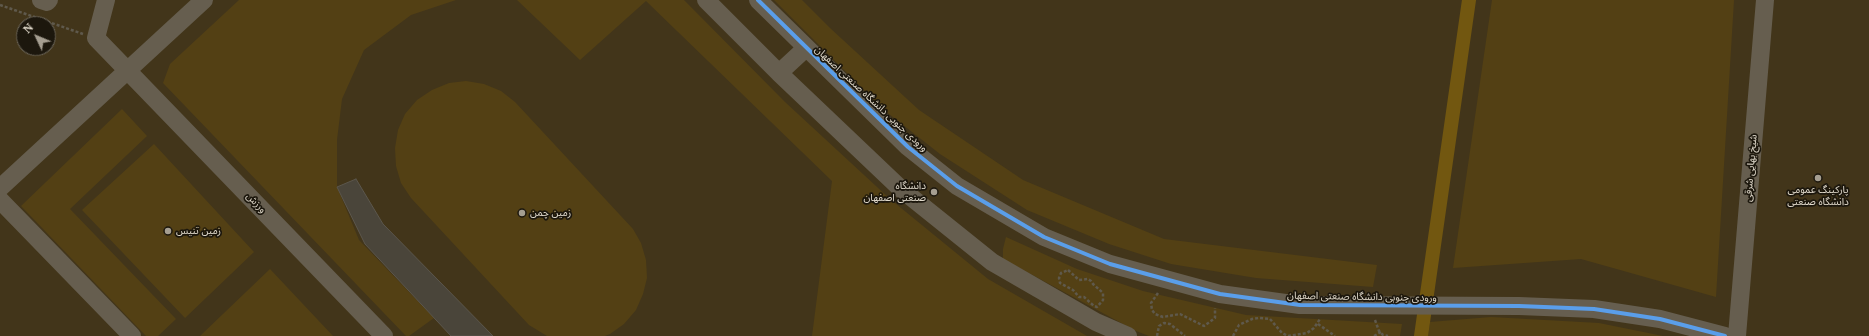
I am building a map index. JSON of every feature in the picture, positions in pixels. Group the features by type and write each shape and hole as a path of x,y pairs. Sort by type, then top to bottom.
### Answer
{"street":[{"path":"41,0 47,2 49,0"},
{"path":"96,38 106,0"},
{"path":"0,188 204,0"},
{"path":"706,0 779,73 901,189 992,262 1096,322 1128,336"},
{"name":"ورودی جنوبی دانشگاه صنعتی اصفهان","path":"758,0 908,147 957,186 1044,238 1110,264 1212,292 1300,305 1519,306 1594,309 1660,319 1725,336"},
{"name":"شیخ بهایی شرقی","path":"1737,336 1766,0"},
{"name":"ورزش","path":"96,38 384,336"},
{"path":"779,73 806,48"},
{"path":"0,200 132,336"}],"path":[{"path":"0,5 96,38"},
{"path":"1068,270 1079,280 1088,279 1103,292 1103,300 1098,307 1094,306 1084,297 1079,297 1076,294 1073,290 1060,283 1059,278 1061,273 1068,270"},
{"path":"1167,280 1151,303 1152,310 1155,314 1163,317 1180,314 1198,324 1204,326 1209,324 1215,318 1216,310 1212,292"},
{"path":"1233,336 1240,325 1244,322 1259,318 1270,319 1282,333 1288,336 1307,333 1318,324 1323,305"},
{"path":"1380,306 1376,326 1381,332 1388,336"},
{"path":"1157,336 1159,326 1164,323 1170,324 1185,336"},
{"path":"1318,324 1335,336"},
{"path":"1374,336 1381,332"}],"shaded area":[{"name":"دانشگاه صنعتی اصفهان","path":"0,0 1869,0 1869,336 0,336"},
{"path":"239,0 456,0 411,15 364,50 342,99 337,140 337,187 359,240 434,318 409,336 406,336 163,83 170,64"},
{"path":"517,0 684,0 785,102 890,199 988,279 1087,336 812,336 832,181 646,1 580,60"},
{"path":"774,0 802,0 830,28 919,110 1023,180 1164,239 1377,265 1373,287 1256,278 1171,264 1109,244 1027,210 940,154 884,110"},
{"path":"1492,0 1734,0 1716,297 1581,259 1453,268"},
{"name":"زمین چمن","path":"466,81 484,84 501,91 515,102 633,229 641,243 646,260 647,278 643,294 636,310 624,324 610,334 605,336 547,336 529,325 411,198 401,183 396,166 395,148 398,130 405,114 417,100 432,90 449,83"},
{"path":"122,109 147,136 70,209 176,319 158,336 146,336 21,206"},
{"name":"زمین تنیس","path":"154,144 254,252 185,318 82,210"},
{"path":"1006,237 1077,269 1143,291 1246,315 1402,324 1400,336 1149,336 1136,331 1003,259 1003,249"},
{"path":"270,269 333,336 200,336"},
{"path":"1491,317 1599,323 1663,336 1428,336 1430,322"}],"building":[{"path":"356,179 383,224 493,336 451,336 365,244 337,187"}],"waterway":[{"path":"1421,336 1469,0"}],"cycle path":[{"path":"758,0 908,147 957,186 1044,237 1110,264 1220,294 1300,305 1519,306 1594,309 1660,319 1725,336"}],"place":[{"name":"پارکینگ عمومی دانشگاه صنعتی","path":"1818,178"},
{"name":"دانشگاه صنعتی اصفهان","path":"934,192"},
{"name":"زمین چمن","path":"522,213"},
{"name":"زمین تنیس","path":"168,231"}]}
